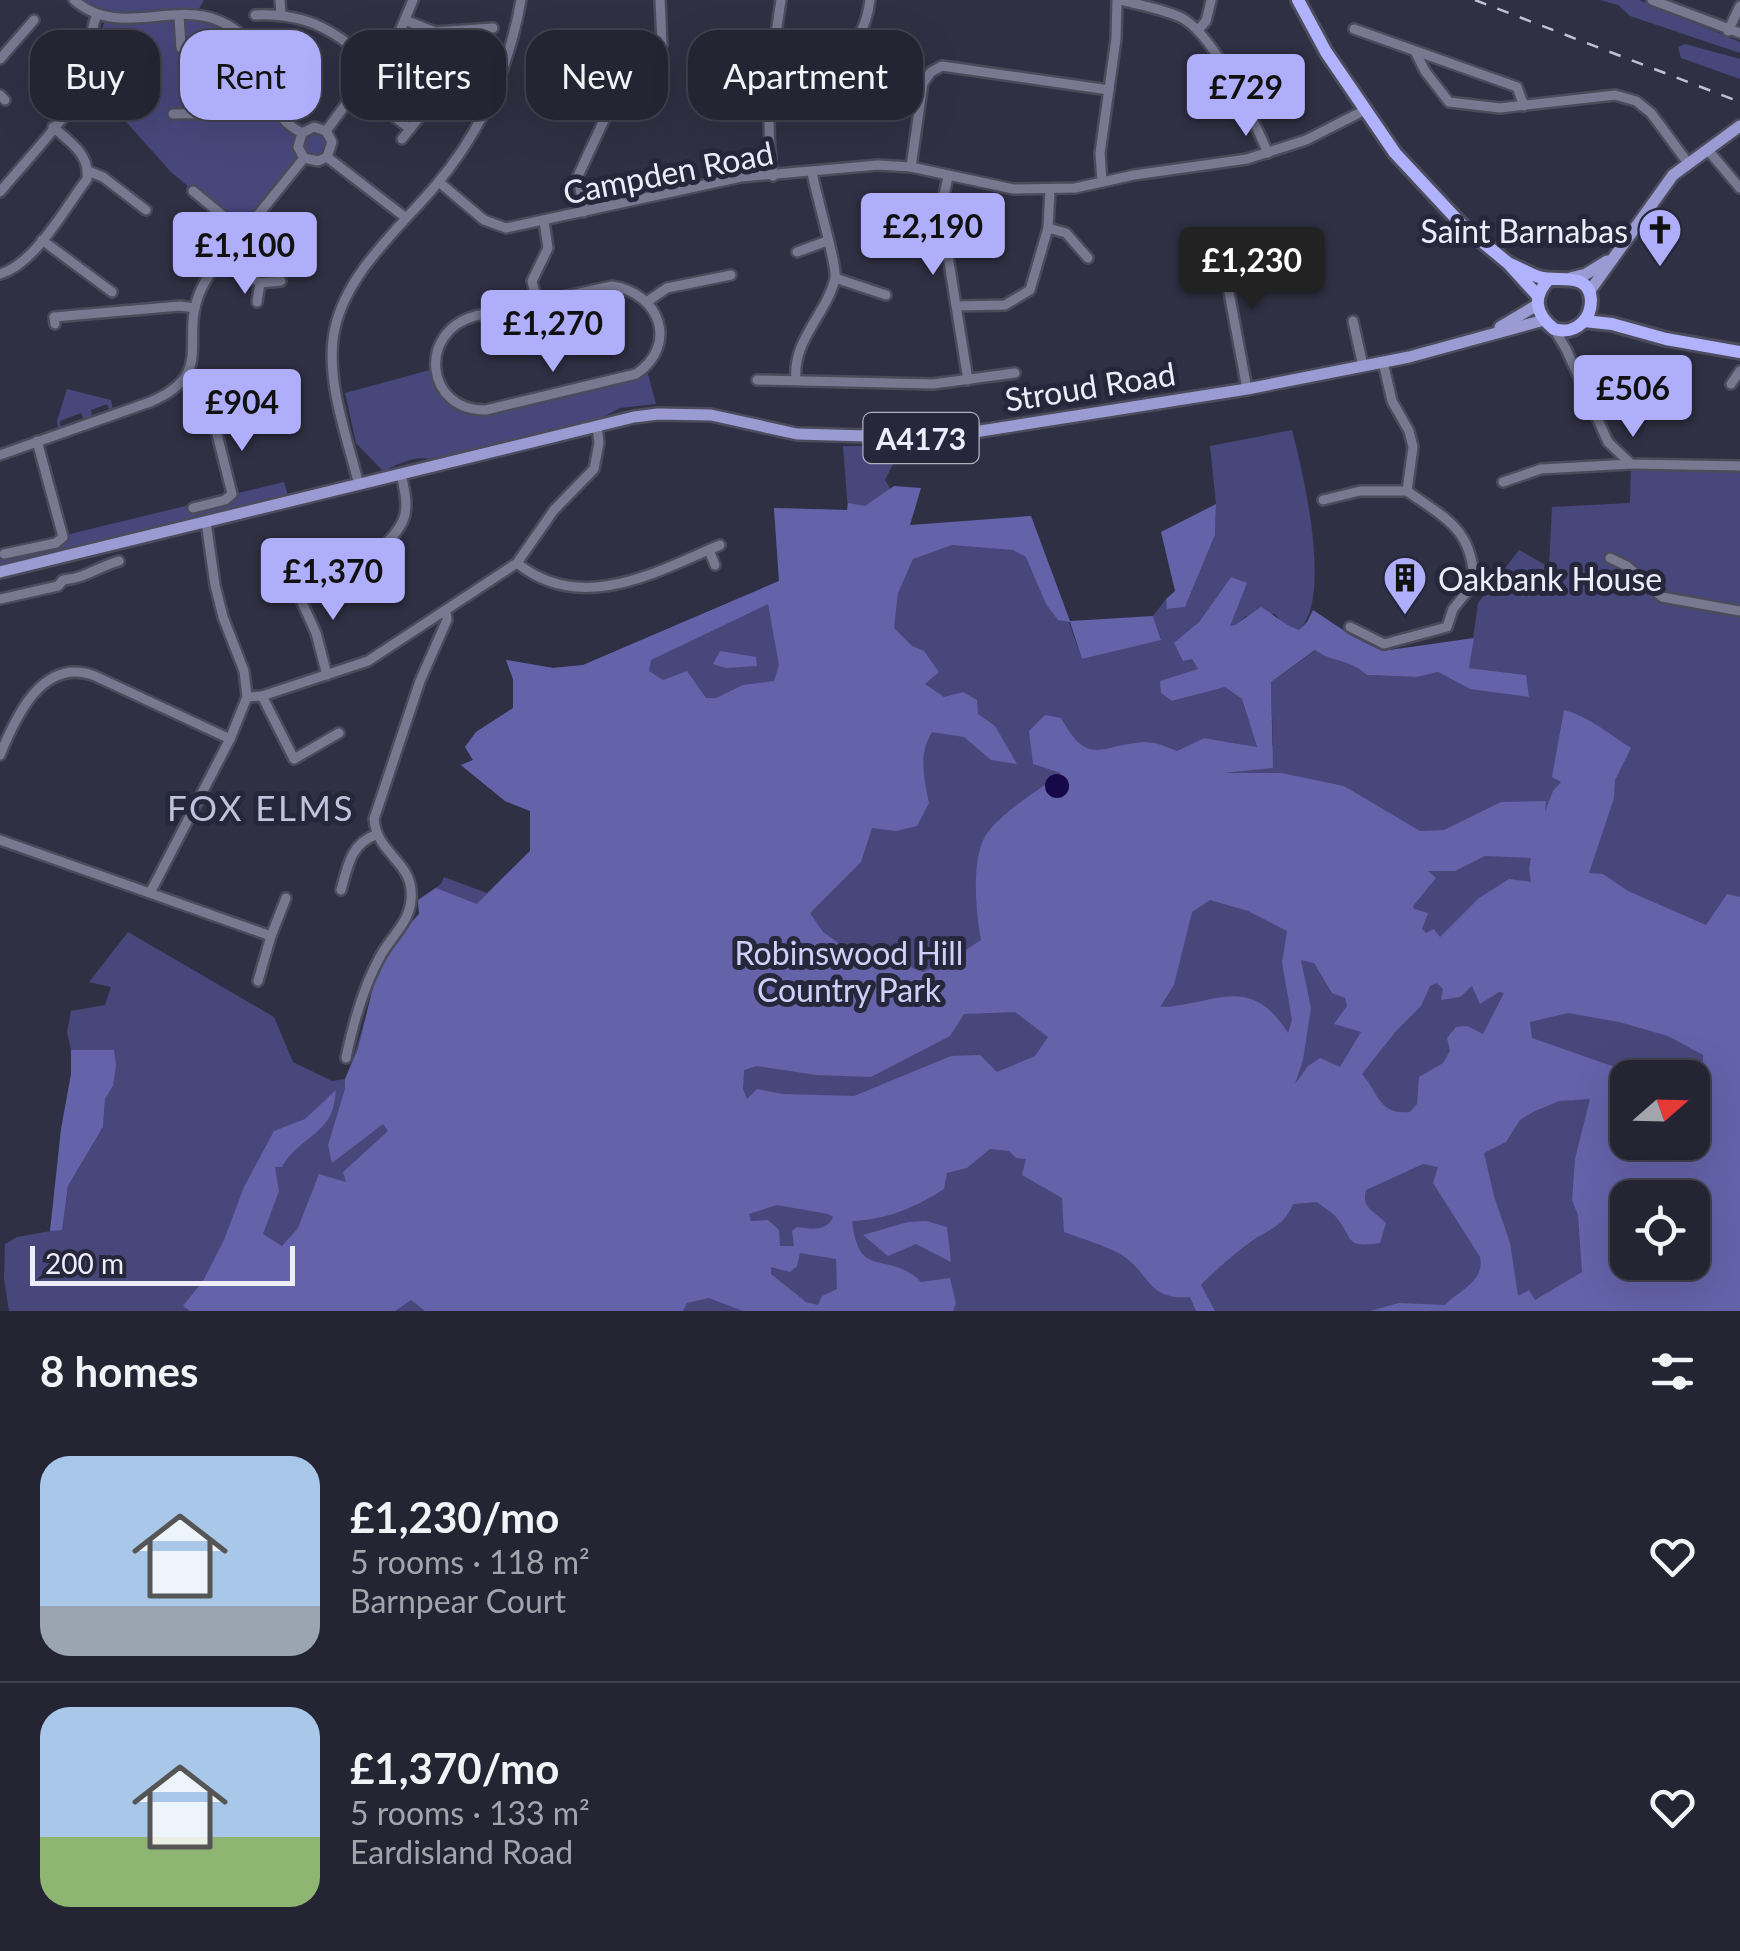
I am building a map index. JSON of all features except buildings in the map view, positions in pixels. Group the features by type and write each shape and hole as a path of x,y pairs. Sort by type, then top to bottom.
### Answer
{"highway":[{"path":"1298,0 1326,52 1394,153 1463,226 1508,262 1549,324 1570,330 1584,321 1612,324 1666,339 1740,352"},
{"path":"1508,262 1549,280 1570,278 1583,284 1612,324"},
{"path":"1537,301 1549,280"},
{"path":"1584,321 1590,298"}],"main road":[{"path":"1590,298 1611,259 1667,181 1739,127"},
{"path":"1570,278 1586,274 1611,259"},
{"name":"A4173","path":"1483,336 1537,301"},
{"name":"A4173","path":"1483,336 1549,324"},
{"name":"Stroud Road","path":"0,572 634,417 711,416 798,434 936,438 1246,389 1382,362 1483,336"}],"street":[{"path":"74,0 97,14 129,20 196,15 217,20 232,30"},
{"path":"280,0 280,15"},
{"path":"399,30 414,0"},
{"path":"360,485 332,358 334,330 343,303 358,276 439,182 484,115 499,84 522,0"},
{"path":"660,0 661,30"},
{"path":"777,30 782,0"},
{"path":"864,30 870,0"},
{"path":"1102,182 1100,153 1119,0 1180,17 1198,30 1215,52 1268,153"},
{"path":"1198,30 1206,21 1209,0"},
{"path":"1652,0 1740,34"},
{"path":"1728,30 1740,6"},
{"path":"0,192 88,79 91,27 97,14"},
{"path":"255,15 308,20 341,39"},
{"path":"180,16 180,30"},
{"path":"0,58 34,20"},
{"path":"406,20 434,32 492,28"},
{"path":"1354,28 1517,87 1524,106"},
{"path":"1415,50 1425,71 1449,102 1500,108 1592,96 1615,95 1636,101 1660,123 1688,163"},
{"path":"916,169 923,83 930,72 942,66 1109,90"},
{"path":"326,131 341,111"},
{"name":"Campden Road","path":"439,182 492,224 506,228 740,177 878,165 1013,189 1050,190 1216,165 1268,153 1364,111"},
{"path":"173,114 180,114"},
{"path":"283,120 302,133"},
{"path":"400,120 410,128"},
{"path":"402,139 417,120"},
{"path":"584,212 578,176 604,120"},
{"path":"770,120 772,176"},
{"path":"0,274 13,270 42,240 87,179 82,154 53,127"},
{"path":"314,127 326,131 332,142 327,156 318,162 304,158 298,147 302,133 314,127"},
{"path":"1707,149 1740,188"},
{"path":"327,156 406,218"},
{"path":"0,455 163,396 184,380 194,354 194,308 200,290 304,158"},
{"path":"88,171 103,177 146,210"},
{"path":"796,380 800,347 835,278 834,259 812,172"},
{"path":"948,177 942,219 968,380"},
{"path":"957,306 1005,305 1029,292 1048,228 1050,190"},
{"path":"193,191 244,232"},
{"path":"137,203 144,193"},
{"path":"537,302 532,281 549,243 544,221"},
{"path":"1048,228 1066,233 1085,256"},
{"path":"42,240 112,292"},
{"path":"797,252 828,241"},
{"path":"222,259 260,283 281,281"},
{"path":"1208,272 1228,287 1246,389"},
{"path":"648,301 667,288 731,275"},
{"path":"835,278 886,295"},
{"path":"257,302 260,283"},
{"path":"612,286 626,288 648,301 658,322 658,346 646,367 636,374 486,410 452,400 443,390 435,369 444,334 465,318 537,302 612,286"},
{"path":"55,324 54,317 194,308"},
{"path":"1353,322 1362,366"},
{"path":"1549,324 1566,350 1608,442 1631,464"},
{"path":"1566,350 1570,330"},
{"path":"999,362 1001,375"},
{"path":"1382,362 1392,401 1409,431 1412,447 1407,490"},
{"path":"1731,384 1740,372"},
{"path":"757,380 933,384 1016,373"},
{"path":"184,380 208,398 232,494 225,500 193,508"},
{"path":"1595,415 1628,410 1652,397"},
{"path":"247,697 262,696 368,660 517,563 554,510 594,469 599,442 597,426"},
{"path":"4,554 56,543 63,537 38,442"},
{"path":"1503,482 1540,469 1631,464 1740,466"},
{"path":"383,551 402,527 406,511 401,474"},
{"path":"1321,500 1360,491 1407,490 1456,525 1468,545 1474,583 1453,609 1447,627 1384,644 1350,627"},
{"path":"151,891 230,739 247,697 244,671 215,585 206,522"},
{"path":"517,563 541,579 566,586 611,587 720,546"},
{"path":"709,550 715,565"},
{"path":"59,558 63,580"},
{"path":"1618,558 1662,598 1740,611"},
{"path":"0,599 58,586 63,580 81,578 93,568 118,561"},
{"path":"295,588 316,634 328,675"},
{"path":"346,1058 366,989 381,954 403,925 412,900 406,871 375,835 374,819 420,681 448,620 446,612"},
{"path":"0,755 28,698 64,672 75,671 95,676 230,739"},
{"path":"262,696 294,758 340,733"},
{"path":"341,890 353,851 375,835"},
{"path":"0,840 271,936"},
{"path":"258,981 286,898"}],"green space":[{"path":"74,0 204,0 196,14 217,20 230,30 180,30 180,120 287,120 302,133 298,147 304,158 244,233 171,172 124,120 160,120 160,30 102,30 106,18"},
{"path":"1600,0 1639,0 1740,42 1740,53 1630,16 1618,5"},
{"path":"1685,44 1740,59 1740,79 1681,58 1678,47"},
{"path":"314,134 326,146 314,158 302,146"},
{"path":"646,367 656,404 620,408 603,417 434,460 414,459 383,471 356,443 345,393 430,370 443,390 475,410"},
{"path":"67,389 111,400 113,410 107,404 91,410 92,417 84,420 81,413 60,421 58,429"},
{"name":"Robinswood Hill Country Park","path":"1292,430 1308,503 1315,564 1309,614 1299,630 1284,626 1275,614 1246,616 1235,626 1229,626 1231,577 1199,622 1192,659 1198,669 1190,673 1173,701 1225,686 1242,699 1257,747 1273,745 1271,682 1316,650 1367,675 1417,677 1438,672 1470,689 1526,675 1469,668 1478,603 1519,550 1549,567 1552,507 1630,503 1631,464 1740,466 1740,1311 9,1311 4,1279 5,1244 17,1237 62,1229 68,1186 103,1127 105,1099 113,1086 114,1051 71,1050 67,1032 71,1011 105,1005 111,987 89,982 128,932 274,1017 293,1062 332,1081 345,1079 381,971 403,931 419,914 418,900 441,884 444,877 487,893 530,851 530,811 505,801 461,765 473,760 465,747 476,732 513,708 513,679 506,660 553,668 583,665 779,581 774,508 848,510 843,446 896,446 894,462 885,480 904,511 906,533 1031,516 1082,659 1161,639 1153,616 1166,599 1168,609 1185,607 1215,535 1210,446","holes":["1204,738 1245,745 1119,764 1113,748 1150,742 1177,751"]},
{"path":"284,482 290,502 0,572 0,551"},
{"name":"Robinswood Hill Country Park","path":"894,486 921,488 910,525 1031,516 1070,621 1153,616 1161,640 1082,659 1070,622 1058,620 1046,604 1026,557 1013,550 952,545 913,559 898,593 894,628 912,646 924,651 939,672 925,684 944,697 963,692 977,700 978,714 995,726 1017,764 991,760 964,737 932,732 924,758 929,803 917,826 896,831 872,828 861,862 810,913 823,932 848,950 846,969 871,954 904,948 912,968 923,972 981,940 976,884 982,842 1004,816 1061,773 1033,764 1029,731 1045,715 1061,718 1088,749 1145,742 1177,751 1204,738 1257,747 1242,699 1225,687 1172,701 1161,693 1160,681 1198,669 1192,659 1183,661 1174,643 1199,622 1231,577 1247,583 1230,626 1261,607 1299,630 1313,610 1382,651 1474,638 1469,668 1526,675 1529,697 1470,689 1438,672 1417,677 1367,675 1315,650 1271,682 1273,768 1223,773 1281,773 1344,786 1420,831 1444,830 1501,802 1546,801 1545,812 1561,782 1552,777 1564,710 1591,721 1631,748 1615,780 1614,798 1589,873 1603,874 1628,891 1706,925 1727,894 1740,897 1740,1311 1370,1311 1399,1303 1445,1305 1479,1273 1480,1257 1433,1183 1438,1167 1423,1164 1366,1190 1367,1206 1386,1223 1380,1243 1355,1243 1335,1216 1317,1202 1293,1204 1279,1224 1244,1247 1201,1285 1215,1311 1196,1311 1190,1297 1159,1291 1120,1254 1064,1232 1062,1198 1022,1175 1026,1159 1016,1158 1009,1151 990,1149 967,1168 947,1173 944,1189 923,1201 889,1215 852,1221 861,1252 868,1259 909,1272 921,1282 950,1278 956,1304 953,1311 743,1311 709,1298 687,1303 683,1311 425,1311 411,1300 395,1311 190,1311 183,1306 203,1281 244,1187 274,1131 305,1119 336,1090 325,1123 282,1167 275,1167 279,1191 263,1234 282,1246 298,1228 319,1174 346,1182 343,1172 388,1131 383,1124 332,1163 328,1145 373,987 389,949 419,914 418,900 436,888 477,904 530,851 530,811 505,801 461,765 473,760 465,747 476,732 513,708 513,679 506,660 553,668 583,665 779,581 774,508 847,510 848,503 865,506","holes":["768,604 779,665 774,681 743,685 716,698 706,698 687,671 663,680 649,671 651,660","1485,856 1531,858 1531,882 1509,879 1479,898 1440,937 1434,929 1426,933 1422,929 1428,913 1413,906 1436,878 1428,871 1455,871","1210,900 1248,911 1287,931 1282,962 1292,1020 1288,1033 1274,1014 1245,997 1160,1007 1174,985 1192,912","1301,960 1314,963 1332,993 1345,998 1347,1006 1334,1024 1361,1032 1340,1067 1320,1058 1308,1066 1295,1084 1311,1008","1437,983 1443,989 1441,1000 1460,997 1472,986 1480,1004 1504,993 1483,1034 1467,1026 1456,1027 1447,1038 1450,1051 1443,1063 1419,1077 1417,1104 1410,1112 1400,1112 1386,1107 1362,1074 1421,1006 1430,986","1015,1012 1048,1037 1035,1056 997,1072 980,1055 951,1056 854,1096 783,1094 757,1089 747,1099 743,1089 744,1070 757,1066 816,1075 871,1077 950,1036 964,1014","1590,1099 1575,1159 1572,1200 1578,1215 1582,1272 1535,1300 1529,1290 1518,1296 1510,1243 1484,1153 1506,1142 1520,1120 1559,1101","777,1205 833,1217 822,1227 797,1227 792,1231 794,1246 780,1246 779,1230 768,1220 751,1221 749,1214","800,1253 836,1259 837,1289 822,1296 818,1305 806,1302 771,1274 771,1267 790,1272 797,1266"]},
{"path":"1216,504 1215,535 1185,607 1167,609 1166,599 1175,591 1161,532"},
{"path":"720,651 756,657 757,666 726,668 713,664"},
{"path":"71,1050 114,1050 116,1066 113,1086 105,1099 103,1127 68,1186 62,1230 50,1231 71,1074"},
{"path":"926,1221 947,1227 951,1262 916,1244 888,1256 863,1235 908,1222"}],"shaded area":[{"path":"1057,774 1066,777 1066,795 1057,798 1048,795 1045,786 1048,777"}],"railway":[{"path":"1475,0 1740,102"}],"place":[{"name":"Saint Barnabas","path":"1660,268"},
{"name":"Oakbank House","path":"1405,616"}],"district":[{"name":"FOX ELMS","path":"261,807"}]}
